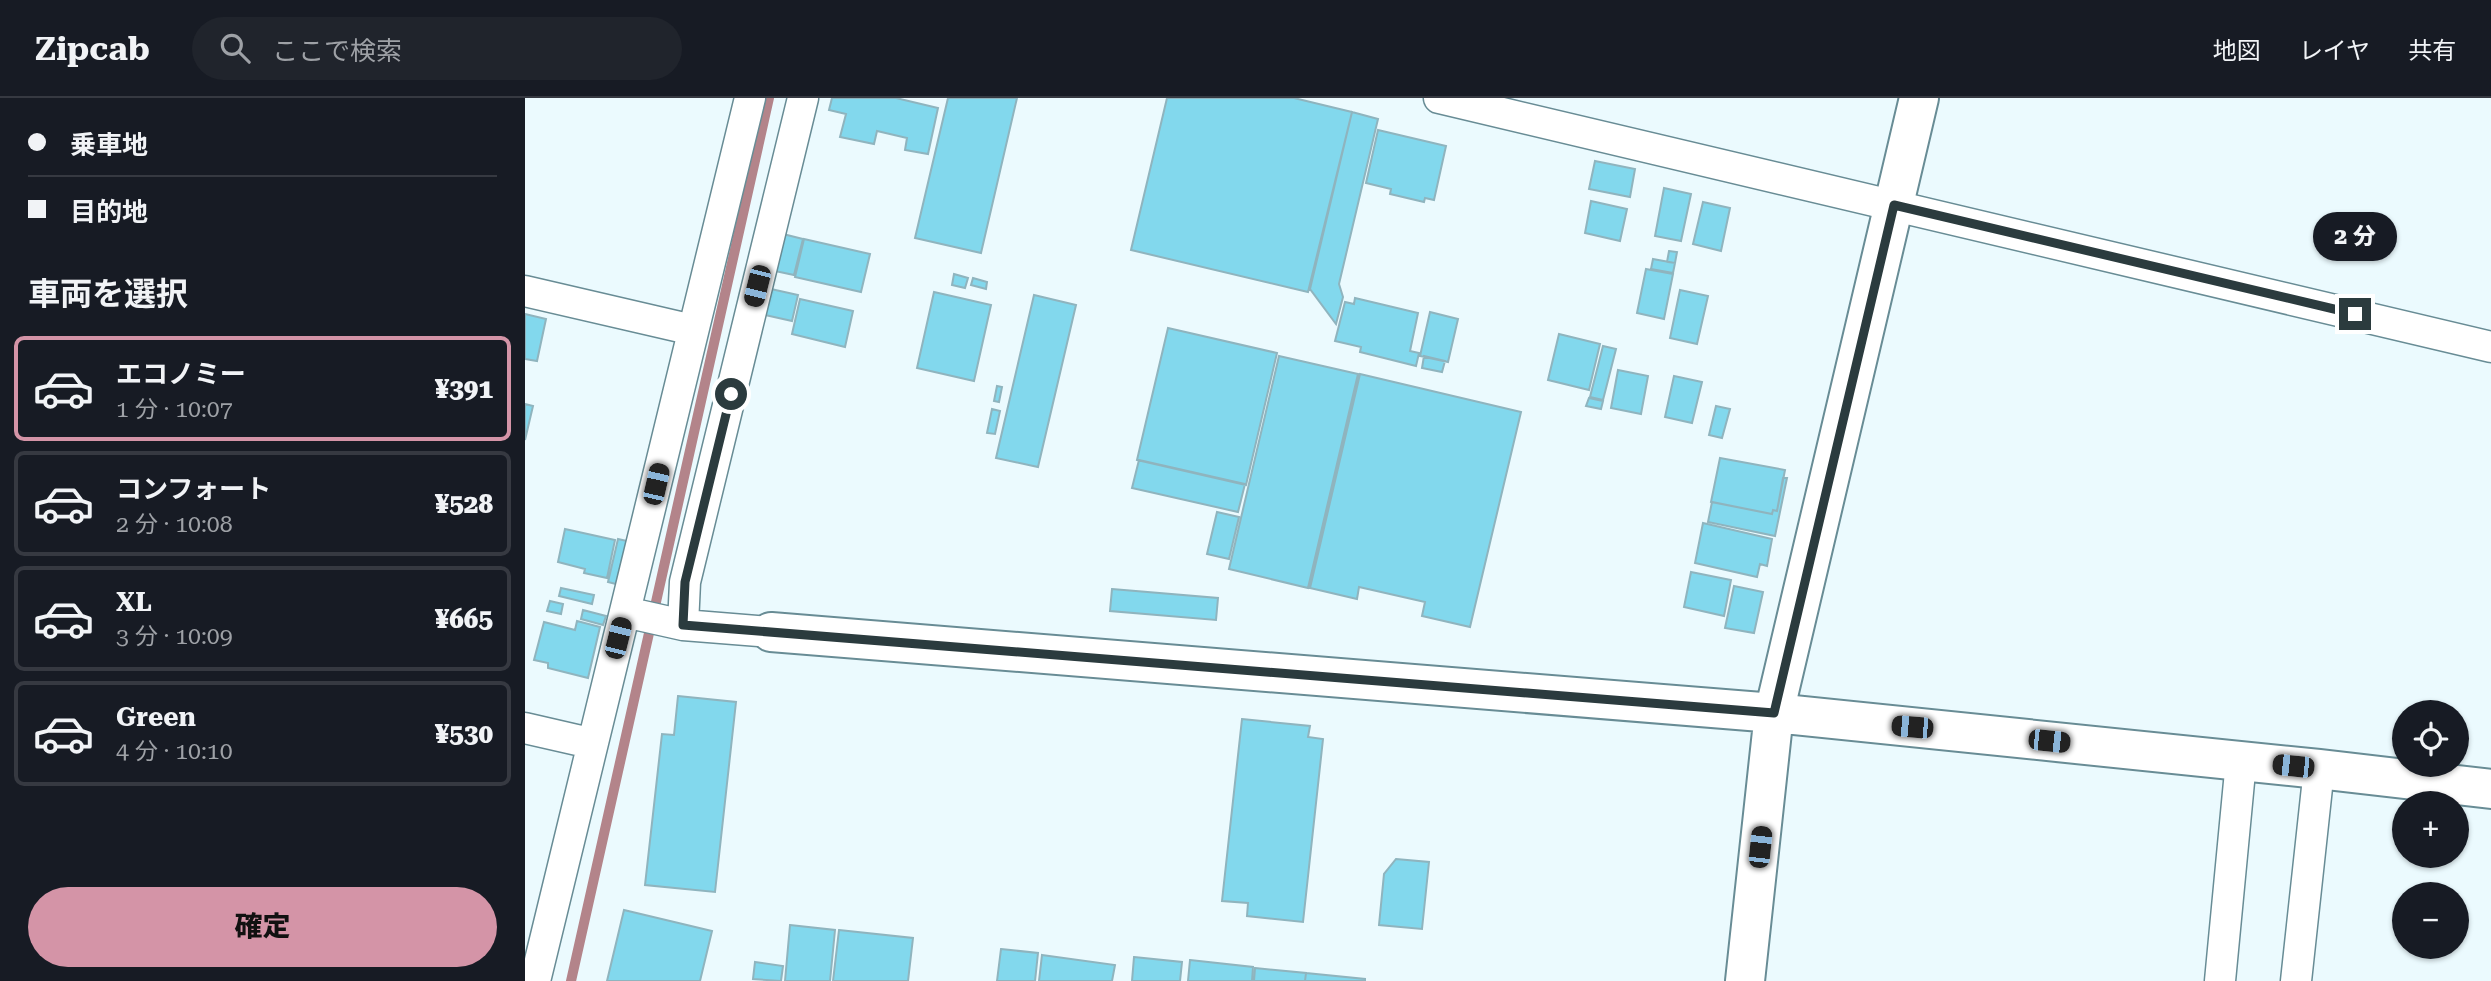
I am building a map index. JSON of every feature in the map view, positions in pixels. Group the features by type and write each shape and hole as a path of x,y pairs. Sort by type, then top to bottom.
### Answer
{"street":[{"path":"535,981 590,743 625,612 750,98"},
{"path":"683,625 685,582 803,98"},
{"path":"1439,98 2491,347"},
{"path":"1745,981 1774,713 1919,98"},
{"path":"525,290 692,330"},
{"path":"625,612 683,625 1774,713 2491,789"},
{"path":"525,728 590,743"},
{"path":"2220,981 2241,761"},
{"path":"2296,981 2319,769"}],"building":[{"path":"832,98 896,98 938,108 928,154 905,150 907,138 877,131 874,144 840,137 846,114 829,110"},
{"path":"948,98 1017,98 981,253 915,238"},
{"path":"1167,98 1294,98 1352,112 1308,292 1131,250"},
{"path":"1352,112 1378,119 1339,284 1343,297 1336,324 1310,289"},
{"path":"1378,130 1446,146 1434,200 1425,198 1424,202 1390,194 1391,189 1366,183"},
{"path":"1595,161 1635,169 1630,197 1589,189"},
{"path":"1664,188 1691,194 1681,241 1655,236"},
{"path":"1591,201 1627,209 1620,241 1585,233"},
{"path":"1703,202 1730,208 1721,251 1693,244"},
{"path":"783,234 803,239 794,275 775,271"},
{"path":"804,239 870,254 861,292 795,277"},
{"path":"1669,251 1677,252 1675,263 1667,262"},
{"path":"1653,259 1675,263 1673,273 1651,269"},
{"path":"1646,269 1673,274 1664,319 1637,313"},
{"path":"954,274 968,278 965,288 952,285"},
{"path":"973,278 987,282 986,289 971,285"},
{"path":"771,289 798,295 792,321 765,315"},
{"path":"1680,290 1708,296 1697,344 1670,338"},
{"path":"934,292 991,305 974,381 917,368"},
{"path":"1034,295 1076,305 1038,467 996,458"},
{"path":"1355,298 1418,313 1410,351 1419,353 1416,366 1360,352 1361,347 1335,341 1345,302 1354,304"},
{"path":"800,299 853,311 845,347 792,334"},
{"path":"1430,312 1458,319 1448,362 1420,356"},
{"path":"525,314 546,319 537,361 525,359"},
{"path":"1168,328 1277,353 1246,485 1137,460"},
{"path":"1559,334 1600,344 1589,390 1548,380"},
{"path":"1603,346 1616,349 1603,400 1590,397"},
{"path":"1279,356 1358,374 1308,588 1229,569"},
{"path":"1424,356 1445,361 1442,372 1422,368"},
{"path":"1618,370 1648,376 1641,414 1611,408"},
{"path":"1360,374 1521,412 1470,627 1422,616 1425,602 1359,587 1357,599 1310,588"},
{"path":"1674,376 1702,382 1692,423 1665,417"},
{"path":"997,386 1002,387 999,402 994,401"},
{"path":"1589,398 1603,401 1601,409 1586,406"},
{"path":"525,404 533,406 525,440"},
{"path":"1716,406 1730,409 1722,438 1709,435"},
{"path":"992,409 1000,411 995,434 987,433"},
{"path":"1720,458 1785,470 1777,511 1773,510 1772,514 1711,502"},
{"path":"1139,460 1245,484 1238,512 1132,488"},
{"path":"1783,478 1787,478 1775,536 1708,522 1712,502 1772,514 1773,510 1777,511"},
{"path":"1217,512 1239,517 1229,559 1207,554"},
{"path":"1703,523 1772,539 1767,566 1760,564 1757,577 1695,563"},
{"path":"565,529 615,540 607,578 584,573 585,569 558,562"},
{"path":"618,539 627,541 616,584 608,582"},
{"path":"1691,572 1731,580 1724,616 1684,607"},
{"path":"1734,586 1763,592 1754,633 1725,628"},
{"path":"561,588 594,595 592,604 559,596"},
{"path":"1112,589 1218,598 1216,620 1110,611"},
{"path":"550,601 563,604 561,614 547,611"},
{"path":"583,610 606,616 603,625 581,619"},
{"path":"577,621 600,627 588,678 548,668 548,663 534,660 544,622 575,630"},
{"path":"678,696 736,702 715,892 645,885 662,734 674,735"},
{"path":"1242,719 1310,726 1308,737 1323,739 1303,922 1247,916 1248,903 1222,901"},
{"path":"1396,859 1429,862 1422,929 1379,925 1384,874"},
{"path":"624,910 712,931 700,981 607,981"},
{"path":"790,925 835,930 830,981 785,981"},
{"path":"839,930 913,938 908,981 833,981"},
{"path":"1001,949 1038,953 1035,981 997,981"},
{"path":"1042,955 1115,965 1112,981 1039,981"},
{"path":"1134,957 1182,962 1180,981 1132,981"},
{"path":"1190,960 1253,967 1252,981 1188,981"},
{"path":"755,962 783,966 781,981 753,979"},
{"path":"1255,968 1306,973 1305,981 1254,981"},
{"path":"1306,973 1365,979 1365,981 1305,981"}],"waterway":[{"path":"571,981 769,98"}],"route":[{"path":"731,394 685,582 683,625 1774,713 1894,205 2355,314"}]}
